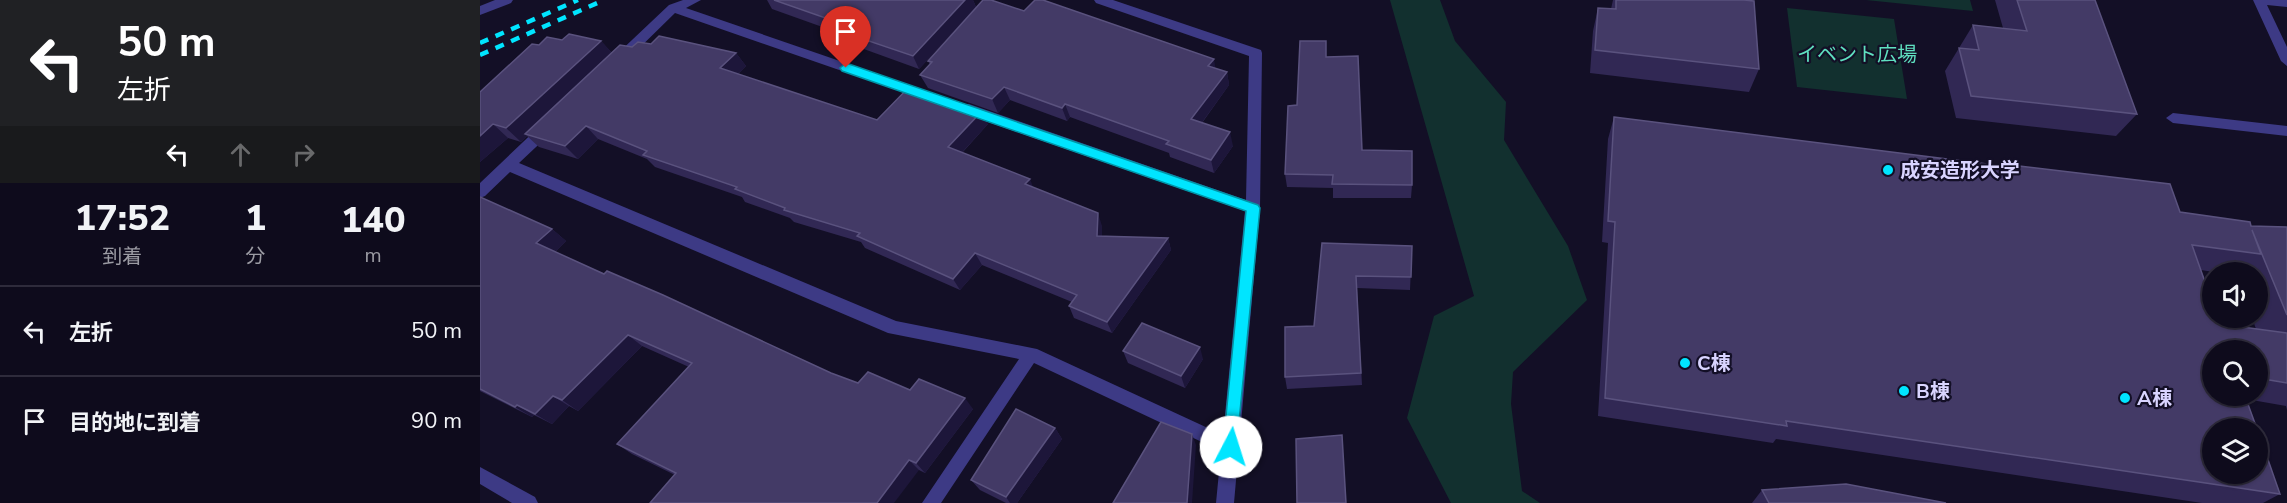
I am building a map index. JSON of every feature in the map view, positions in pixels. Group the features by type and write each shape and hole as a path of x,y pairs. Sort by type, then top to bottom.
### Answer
{"street":[{"path":"480,10 507,0"},
{"path":"612,66 673,8 696,0"},
{"path":"1100,0 1256,53 1253,208 1226,503"},
{"path":"2260,0 2287,3"},
{"path":"2260,0 2287,61"},
{"path":"673,8 914,86 950,103 1253,208"},
{"path":"480,192 561,116"},
{"path":"2173,118 2287,131"},
{"path":"509,165 894,328 1031,354 1231,447"},
{"path":"931,503 1031,354"},
{"path":"480,475 517,500"}],"green space":[{"path":"1390,0 1440,0 1455,41 1506,102 1504,140 1568,246 1587,300 1513,372 1511,404 1522,491 1540,503 1451,503 1407,418 1434,316 1474,296"},
{"path":"1866,0 1970,0 1973,11"},
{"name":"イベント広場","path":"1787,8 1894,19 1907,99 1797,87"}],"building":[{"path":"774,0 965,0 913,56 854,36 860,30"},
{"path":"983,0 991,0 1024,11 1035,0 1043,0 1214,59 1208,66 1227,72 1191,119 1230,132 1211,160 1166,144 1169,141 1065,104 1062,108 1004,87 992,99 920,75 932,62 928,61"},
{"path":"1616,0 1754,1 1759,69 1595,50 1598,8 1616,9"},
{"path":"2017,0 2095,0 2137,114 1971,96 1959,48 1979,50 1973,25 2027,31"},
{"path":"569,34 601,41 506,128 493,124 480,136 480,92 532,44 539,45 547,37 562,40"},
{"path":"659,36 736,53 720,68 877,120 910,86 982,111 948,147 1030,179 1025,184 1098,213 1097,236 1168,238 1107,322 1069,306 1077,295 975,253 953,279 857,236 860,233 784,210 785,208 735,189 737,187 643,155 647,151 586,126 565,146 525,134 620,45 632,47 638,42 651,44"},
{"path":"1300,41 1326,41 1326,57 1358,56 1362,150 1412,151 1412,185 1332,184 1333,175 1285,174 1288,106 1297,105"},
{"path":"1614,117 2011,167 2010,165 2170,184 2180,212 2250,222 2251,226 2287,227 2287,315 2268,269 2268,262 2265,262 2252,230 2261,254 2192,245 2202,274 2202,328 2250,328 2287,333 2287,383 2268,380 2268,340 2202,340 2202,406 2249,406 2253,418 2202,418 2202,482 1786,421 1787,426 1605,398 1615,222 1608,221"},
{"path":"480,197 552,229 536,243 604,274 607,271 663,295 831,373 858,383 868,372 910,390 919,379 965,398 916,463 909,460 877,503 650,503 676,473 617,444 692,363 628,335 562,400 553,396 535,414 517,405 515,407 480,389"},
{"path":"1322,243 1412,246 1411,277 1356,276 1361,373 1285,377 1285,327 1314,326"},
{"path":"1142,323 1200,347 1181,376 1123,351"},
{"path":"1016,409 1055,428 1006,497 971,480"},
{"path":"1161,422 1192,434 1187,503 1113,503"},
{"path":"1342,435 1346,503 1297,503 1296,439"},
{"path":"2268,460 2280,494 2212,484 2268,484"},
{"path":"1846,484 1946,503 1769,503 1762,490"}],"railway":[{"path":"480,43 578,0"},
{"path":"480,55 604,0"}],"place":[{"name":"成安造形大学","path":"1888,170"},
{"name":"C棟","path":"1685,363"},
{"name":"B棟","path":"1904,391"},
{"name":"A棟","path":"2125,398"}],"route":[{"path":"846,68 1253,208 1231,447"}]}
